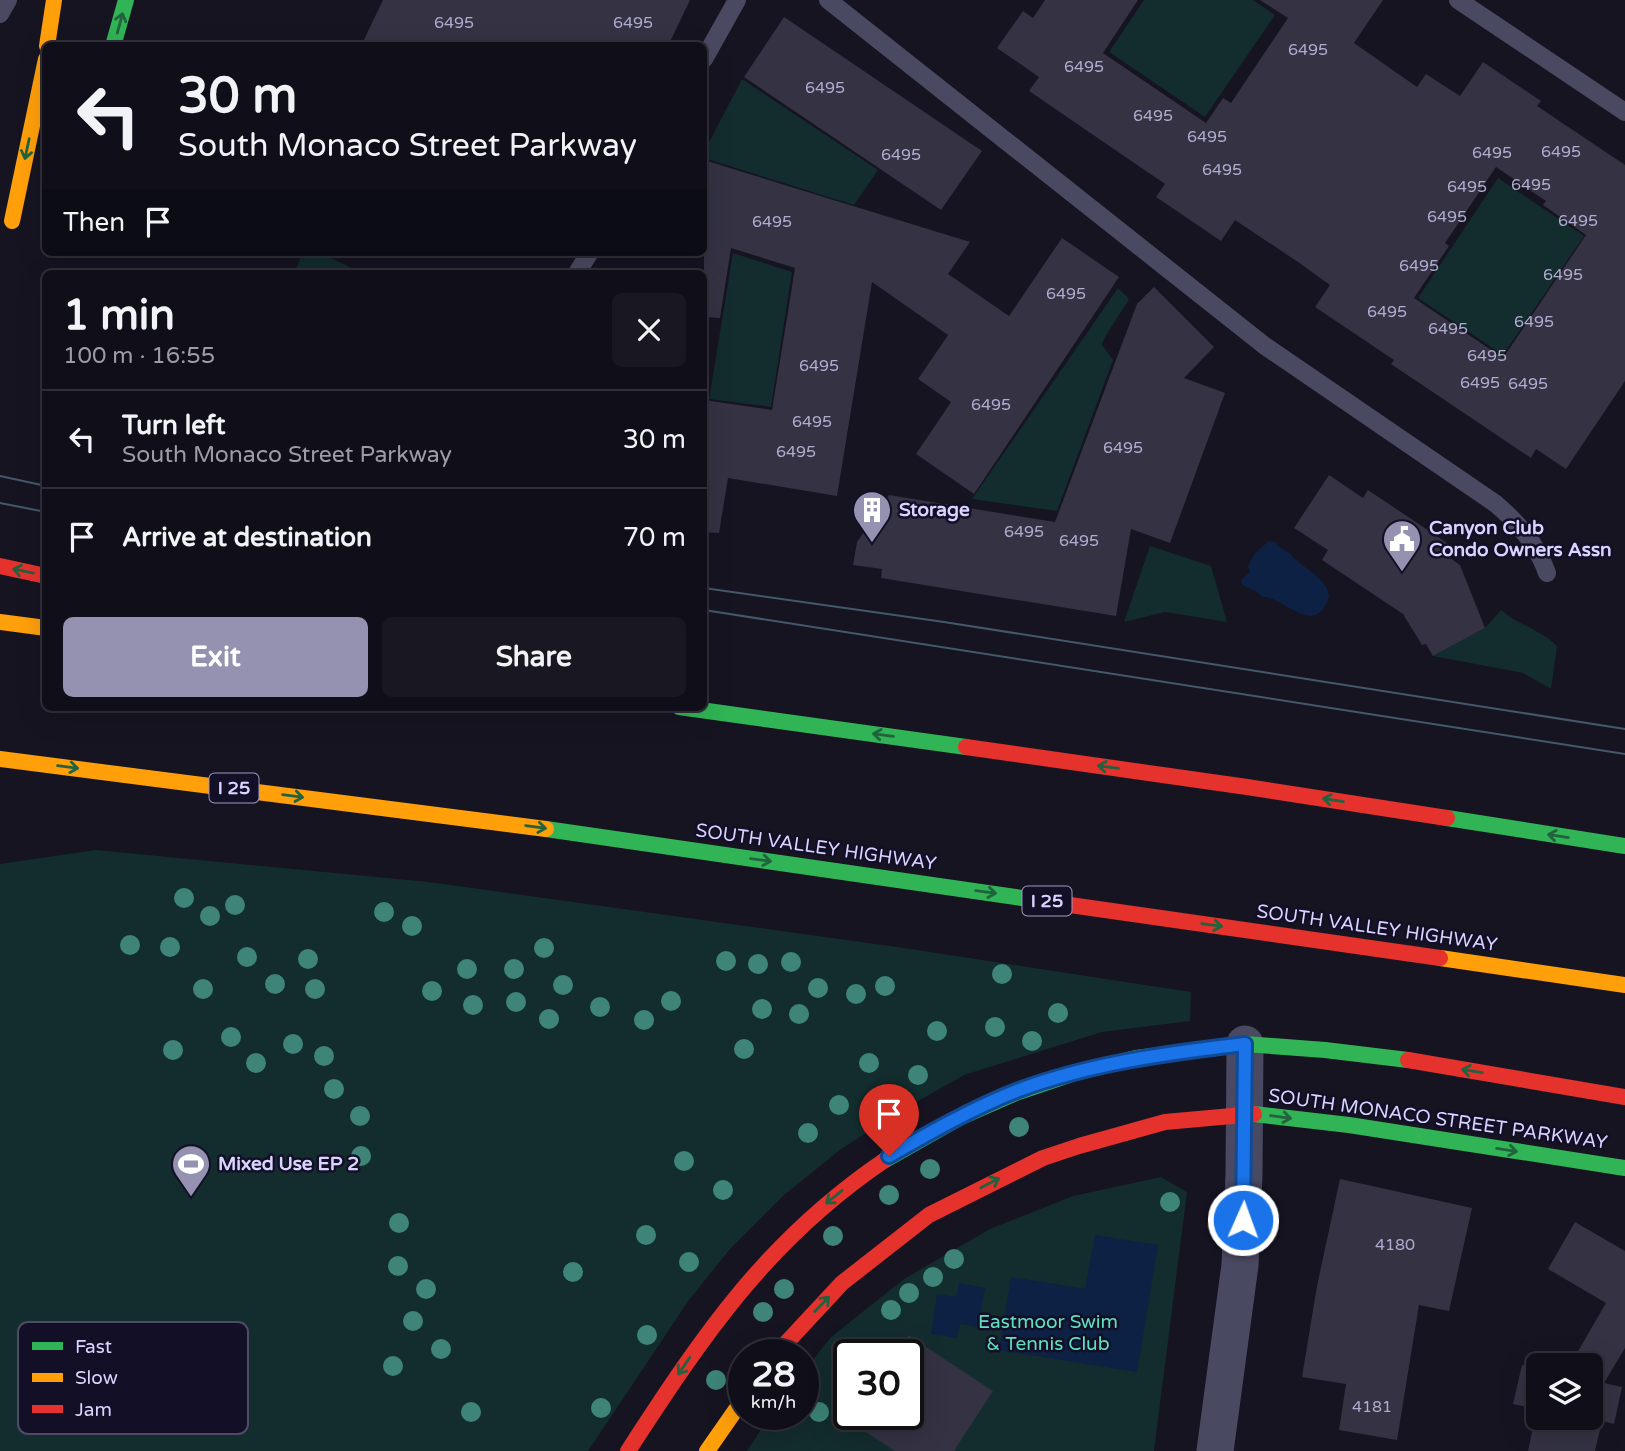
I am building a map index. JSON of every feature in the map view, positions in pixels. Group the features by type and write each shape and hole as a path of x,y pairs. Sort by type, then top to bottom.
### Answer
{"main road":[{"path":"48,42 54,0"},
{"path":"114,42 126,0"},
{"path":"32,193 9,227 42,77"},
{"path":"0,566 42,575"},
{"path":"0,622 42,627"},
{"path":"707,710 1247,787 1625,846"},
{"name":"SOUTH VALLEY HIGHWAY","path":"0,759 481,820 1625,985"},
{"path":"628,1451 698,1345 759,1268 811,1216 889,1156 937,1128 986,1104 1044,1082 1144,1056 1245,1044 1380,1057 1625,1097"},
{"name":"SOUTH MONACO STREET PARKWAY","path":"790,1339 842,1283 929,1215 1006,1175 1079,1146 1165,1122 1246,1113 1349,1125 1625,1168"},
{"path":"707,1451 728,1421"}],"street":[{"path":"1215,1451 1240,1265 1246,1113 1245,1044"}],"lane":[{"path":"0,14 8,0"},
{"path":"707,54 737,0"},
{"path":"828,0 1265,346 1496,504 1531,540 1547,573"},
{"path":"1458,0 1625,112"}],"green space":[{"path":"1144,0 1253,0 1275,15 1205,117 1109,52"},
{"path":"742,79 878,170 854,205 707,159 707,146"},
{"path":"1498,178 1584,236 1503,355 1418,298"},
{"path":"733,253 792,272 771,407 709,399"},
{"path":"301,256 326,256 356,270 295,270"},
{"path":"1118,288 1129,299 1102,345 1113,360 1057,511 972,499"},
{"path":"1150,546 1211,566 1227,622 1165,612 1124,622"},
{"path":"1501,610 1557,646 1551,689 1523,673 1433,656 1485,628"},
{"path":"96,850 429,882 897,947 1191,992 1190,1021 1102,1032 964,1075 841,1149 783,1196 730,1249 689,1300 588,1451 0,1451 0,864"},
{"name":"Eastmoor Swim & Tennis Club","path":"1161,1177 1187,1192 1154,1451 747,1451 761,1430 819,1430 819,1352 831,1337 904,1279 990,1229 1073,1196"}],"water":[{"path":"1269,541 1276,542 1325,585 1329,596 1323,609 1316,615 1300,613 1242,585 1241,580 1250,572 1248,566 1255,553"},
{"path":"1095,1235 1158,1245 1137,1372 999,1350 1011,1277 1085,1289"},
{"path":"959,1283 985,1288 978,1327 960,1324 957,1338 931,1334 937,1294 956,1297"}],"building":[{"path":"383,0 690,0 670,42 363,42"},
{"path":"1045,0 1138,0 1103,53 1206,123 1223,98 1231,103 1288,18 1260,0 1383,0 1354,43 1417,87 1426,74 1460,96 1483,62 1541,101 1537,106 1625,165 1625,381 1566,469 1536,449 1531,458 1391,364 1394,360 1315,307 1330,285 1298,262 1235,220 1221,241 1156,197 1165,184 1029,91 1039,77 997,48 1023,11 1033,18","holes":["1496,167 1546,201 1543,205 1586,235 1503,358 1414,298 1449,246 1445,243"]},
{"path":"784,17 982,151 941,210 744,77"},
{"path":"707,161 970,242 948,274 1009,316 1062,238 1119,277 974,494 916,454 951,402 918,379 948,335 872,282 837,496 728,478 719,533 707,532 707,400 772,410 795,268 731,248 720,318 707,317 707,270 704,270 704,256 707,256"},
{"path":"1154,287 1214,347 1184,378 1225,393 1170,543 1131,529 1116,616 881,578 882,569 853,565 857,542 889,495 1055,522 1137,304"},
{"name":"Canyon Club Condo Owners Assn","path":"1329,475 1363,498 1368,490 1447,543 1441,552 1460,565 1485,628 1433,656 1426,644 1422,645 1403,614 1322,560 1328,550 1294,528"},
{"path":"1340,1179 1472,1208 1449,1311 1419,1305 1397,1440 1339,1430 1346,1384 1302,1377 1317,1286"},
{"path":"1575,1222 1625,1251 1625,1348 1604,1383 1622,1387 1614,1424 1603,1421 1603,1353 1577,1353 1606,1303 1548,1269"},
{"path":"924,1346 993,1391 954,1451 895,1451 863,1430 924,1430"},
{"path":"1522,1365 1526,1366 1526,1407 1513,1404"},
{"path":"1532,1430 1600,1430 1595,1451 1528,1451"}],"tram line":[{"path":"0,476 42,485"},
{"path":"0,503 42,511"},
{"path":"707,588 944,622 1625,729"},
{"path":"707,610 1625,754"}],"traffic: fast":[{"path":"114,42 126,0"},
{"path":"707,711 966,747"},
{"path":"1447,818 1625,846"},
{"path":"546,829 1070,905"},
{"path":"885,1160 959,1118 1016,1093 1075,1073 1136,1058 1245,1044 1408,1060"},
{"path":"1254,1114 1349,1125 1625,1168"}],"traffic: slow":[{"path":"48,42 54,0"},
{"path":"12,221 42,78"},
{"path":"0,622 42,627"},
{"path":"0,759 546,829"},
{"path":"1440,958 1625,985"},
{"path":"707,1451 728,1421"}],"traffic: jam":[{"path":"0,566 42,575"},
{"path":"966,747 1447,818"},
{"path":"1070,905 1440,958"},
{"path":"1408,1060 1625,1097"},
{"path":"790,1339 842,1283 929,1215 1043,1158 1165,1122 1254,1114"},
{"path":"628,1451 712,1329 772,1256 843,1191 885,1160"}],"place":[{"name":"Storage","path":"872,544"},
{"name":"Canyon Club Condo Owners Assn","path":"1402,573"},
{"name":"Mixed Use EP 2","path":"191,1198"}],"route":[{"path":"889,1156 986,1104 1044,1082 1144,1056 1245,1044 1243,1220"}]}
